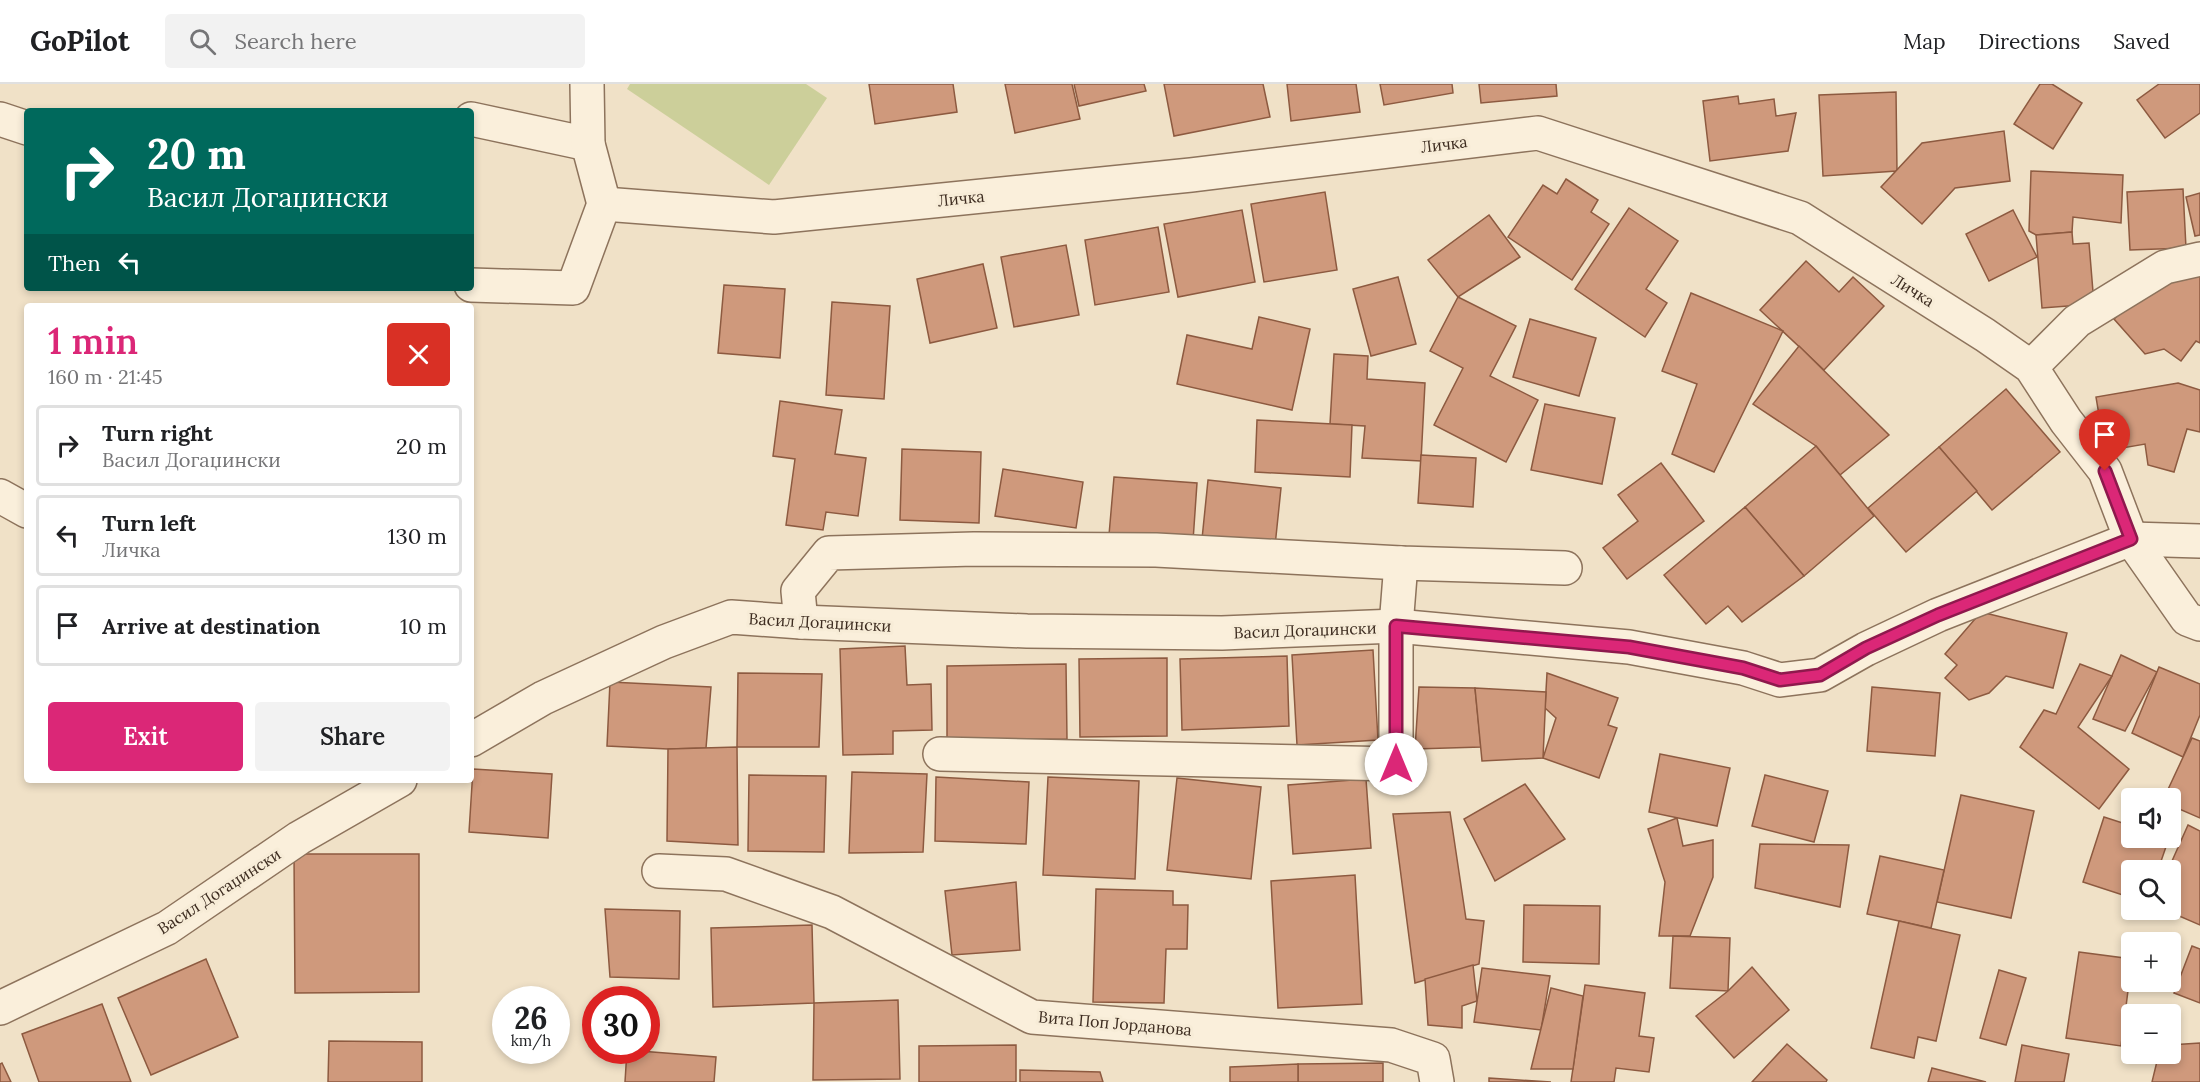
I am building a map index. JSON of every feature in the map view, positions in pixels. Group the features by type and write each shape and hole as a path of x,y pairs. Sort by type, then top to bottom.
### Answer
{"street":[{"path":"474,285 573,288 604,204 588,144 587,84"},
{"path":"0,119 24,127"},
{"path":"474,120 588,144"},
{"name":"Личка","path":"604,204 774,217 1191,175 1538,133 1800,218 1985,335 2031,368 2066,421 2105,471 2131,539"},
{"path":"2031,368 2077,321 2114,297 2165,267 2200,259"},
{"path":"0,496 24,510"},
{"path":"2131,539 2200,541"},
{"path":"2131,539 2187,619 2200,624"},
{"name":"Васил Догаџински","path":"474,738 543,698 664,642 731,617 1027,631 1222,633 1396,626 1629,647 1743,668 1780,680 1820,675 1866,648 1938,615 2131,539"},
{"path":"801,622 798,591 829,553 974,549 1156,550 1401,563 1564,568"},
{"path":"940,754 1396,764 1396,626 1401,563"},
{"name":"Васил Догаџински","path":"0,1008 168,928 299,838 395,783"},
{"name":"Вита Поп Јорданова","path":"659,871 726,874 832,912 1032,1017 1391,1045 1433,1059 1437,1082"}],"green space":[{"path":"630,84 806,84 827,98 769,185 627,89"}],"building":[{"path":"869,84 953,84 957,112 875,124"},
{"path":"1005,84 1072,84 1080,119 1015,133"},
{"path":"1074,84 1144,84 1146,91 1079,106"},
{"path":"1164,84 1263,84 1270,117 1174,136"},
{"path":"1287,84 1356,84 1360,112 1291,121"},
{"path":"1380,84 1452,84 1453,93 1384,105"},
{"path":"1479,84 1556,84 1557,96 1481,103"},
{"path":"2040,84 2052,84 2082,103 2053,149 2014,124"},
{"path":"2159,84 2200,84 2200,113 2165,138 2137,100"},
{"path":"1896,92 1897,171 1823,176 1819,95"},
{"path":"1738,96 1739,104 1774,99 1776,116 1796,113 1788,151 1710,161 1703,101"},
{"path":"2004,131 2010,181 1955,188 1922,224 1881,187 1922,143"},
{"path":"2031,171 2123,175 2121,223 2073,217 2072,232 2036,235 2029,231"},
{"path":"1566,179 1598,200 1591,212 1609,224 1572,280 1508,237 1543,185 1557,194"},
{"path":"2183,189 2186,248 2130,250 2127,192"},
{"path":"1325,192 1337,270 1264,282 1251,204"},
{"path":"2200,193 2200,235 2195,236 2186,197"},
{"path":"1629,208 1678,241 1646,289 1667,303 1645,337 1575,289"},
{"path":"1242,210 1255,282 1178,297 1164,224"},
{"path":"2013,210 2037,257 1989,281 1966,234"},
{"path":"1489,215 1520,257 1458,297 1428,260"},
{"path":"1158,227 1169,292 1095,305 1085,240"},
{"path":"2072,232 2073,244 2089,243 2094,304 2042,308 2036,235"},
{"path":"1066,245 1079,315 1014,327 1001,257"},
{"path":"1806,261 1839,292 1853,277 1884,306 1824,370 1760,310"},
{"path":"983,264 997,328 930,343 917,279"},
{"path":"2200,272 2200,343 2196,341 2181,361 2164,349 2145,354 2114,319 2162,277"},
{"path":"1398,277 1416,344 1371,356 1353,289"},
{"path":"724,285 785,289 780,358 718,353"},
{"path":"1691,293 1783,331 1714,472 1672,454 1697,384 1662,371"},
{"path":"1458,297 1516,326 1490,376 1538,400 1506,462 1434,425 1463,368 1430,351"},
{"path":"832,302 890,306 884,399 826,395"},
{"path":"1259,317 1310,329 1292,410 1177,384 1187,335 1252,349"},
{"path":"1530,319 1596,338 1579,396 1513,377"},
{"path":"1799,346 1889,435 1840,475 1816,446 1753,404"},
{"path":"1334,354 1368,356 1367,379 1425,383 1421,461 1362,458 1365,426 1330,424"},
{"path":"2178,383 2200,390 2200,432 2187,429 2174,472 2148,465 2145,444 2105,451 2096,397"},
{"path":"2006,389 2060,452 1992,510 1939,447"},
{"path":"780,401 842,410 835,454 866,458 858,516 826,512 823,530 786,525 795,459 773,456"},
{"path":"1545,404 1615,418 1602,484 1531,470"},
{"path":"1257,420 1352,425 1350,477 1255,472"},
{"path":"1816,446 1874,516 1804,576 1745,507"},
{"path":"1939,447 1977,491 1906,552 1868,508"},
{"path":"902,449 981,452 979,523 900,520"},
{"path":"1421,455 1476,458 1473,507 1418,503"},
{"path":"1661,463 1704,521 1627,579 1603,548 1638,521 1618,495"},
{"path":"1003,469 1083,482 1076,528 995,516"},
{"path":"1114,477 1197,483 1193,541 1109,535"},
{"path":"1208,480 1281,488 1275,546 1202,539"},
{"path":"1745,507 1804,576 1742,622 1728,606 1706,624 1664,575"},
{"path":"1981,612 2067,633 2053,688 2006,676 1989,693 1969,700 1945,678 1957,665 1945,654"},
{"path":"905,646 907,685 931,684 932,730 893,731 893,754 843,755 840,649"},
{"path":"1373,650 1378,740 1297,745 1292,655"},
{"path":"2121,655 2157,672 2125,731 2093,719"},
{"path":"1287,656 1289,726 1182,730 1180,659"},
{"path":"1167,658 1167,736 1080,737 1079,659"},
{"path":"1066,664 1067,739 947,740 947,666"},
{"path":"2080,664 2112,676 2078,727 2129,769 2099,809 2020,747 2044,710 2056,714"},
{"path":"2159,667 2200,684 2200,715 2183,757 2132,733"},
{"path":"738,673 822,674 819,747 737,747"},
{"path":"1547,673 1618,698 1608,725 1617,728 1599,778 1543,758 1556,718 1545,708"},
{"path":"610,682 711,687 706,748 607,746"},
{"path":"1419,687 1475,688 1481,747 1415,749"},
{"path":"1872,687 1940,693 1935,756 1867,751"},
{"path":"1475,688 1546,692 1543,758 1482,761"},
{"path":"2192,738 2200,741 2200,818 2181,810 2181,788 2169,788"},
{"path":"737,747 738,845 667,841 668,749"},
{"path":"1660,754 1730,768 1717,826 1649,812"},
{"path":"474,769 552,774 548,838 469,832"},
{"path":"852,772 927,774 923,852 849,853"},
{"path":"749,775 826,776 824,852 748,851"},
{"path":"1765,775 1828,791 1814,842 1752,826"},
{"path":"936,777 1029,782 1026,844 935,841"},
{"path":"1048,777 1139,781 1135,879 1043,875"},
{"path":"1177,778 1261,787 1251,879 1167,870"},
{"path":"1366,779 1371,848 1293,854 1288,785"},
{"path":"1525,784 1565,839 1495,881 1464,819"},
{"path":"1961,795 2034,811 2011,918 1937,902"},
{"path":"1450,812 1466,919 1484,921 1479,964 1415,983 1393,814"},
{"path":"2104,817 2121,822 2121,848 2166,848 2161,860 2121,860 2121,894 2083,882"},
{"path":"1677,818 1683,846 1713,840 1713,877 1690,936 1659,936 1665,882 1648,829"},
{"path":"2188,825 2200,831 2200,925 2181,917 2181,860 2172,860 2178,848 2181,848 2181,841"},
{"path":"1760,844 1849,845 1840,907 1755,888"},
{"path":"294,854 419,854 419,992 295,993"},
{"path":"1880,856 1944,870 1931,928 1867,914"},
{"path":"1355,875 1362,1004 1278,1008 1271,881"},
{"path":"1016,882 1020,950 952,955 945,891"},
{"path":"1096,889 1173,891 1173,905 1188,905 1187,949 1166,949 1164,1003 1093,1002"},
{"path":"1524,905 1600,906 1599,964 1523,962"},
{"path":"605,909 680,911 679,979 610,977"},
{"path":"1899,921 1960,935 1936,1041 1918,1037 1914,1058 1871,1048"},
{"path":"812,925 814,1003 713,1007 711,928"},
{"path":"1673,936 1730,938 1728,991 1670,988"},
{"path":"2192,946 2200,949 2200,1003 2174,993 2181,992 2181,975"},
{"path":"2079,952 2121,958 2121,992 2128,992 2126,1004 2121,1004 2121,1046 2066,1038"},
{"path":"206,959 238,1037 151,1075 118,998"},
{"path":"1473,965 1477,1001 1462,1006 1462,1028 1428,1025 1425,979"},
{"path":"1752,967 1789,1010 1734,1058 1696,1016 1728,991"},
{"path":"1482,968 1550,976 1541,1030 1474,1022"},
{"path":"1999,970 2026,978 2006,1045 1980,1038"},
{"path":"1585,985 1645,993 1639,1036 1654,1038 1649,1072 1616,1068 1614,1082 1571,1082"},
{"path":"1551,988 1583,996 1573,1069 1531,1069"},
{"path":"898,1000 900,1079 813,1080 814,1003"},
{"path":"102,1004 131,1082 39,1082 22,1034"},
{"path":"329,1041 422,1042 422,1082 328,1082"},
{"path":"2200,1043 2200,1082 2152,1082 2156,1064 2181,1064 2181,1044"},
{"path":"1787,1044 1827,1080 1826,1082 1752,1082"},
{"path":"1016,1045 1016,1082 919,1082 919,1046"},
{"path":"2022,1045 2069,1054 2064,1082 2015,1082"},
{"path":"660,1053 716,1057 714,1082 625,1082 626,1064 660,1064"},
{"path":"2,1063 11,1082 0,1082 0,1064"},
{"path":"1383,1063 1383,1082 1298,1082 1298,1064"},
{"path":"1298,1064 1298,1082 1230,1082 1230,1067"},
{"path":"1932,1068 1986,1082 1928,1082"},
{"path":"1020,1070 1100,1072 1103,1082 1020,1082"},
{"path":"1489,1078 1551,1082 1489,1082"}],"route":[{"path":"1396,764 1396,626 1629,647 1743,668 1780,680 1820,675 1866,648 1938,615 2131,539 2105,471"}]}
